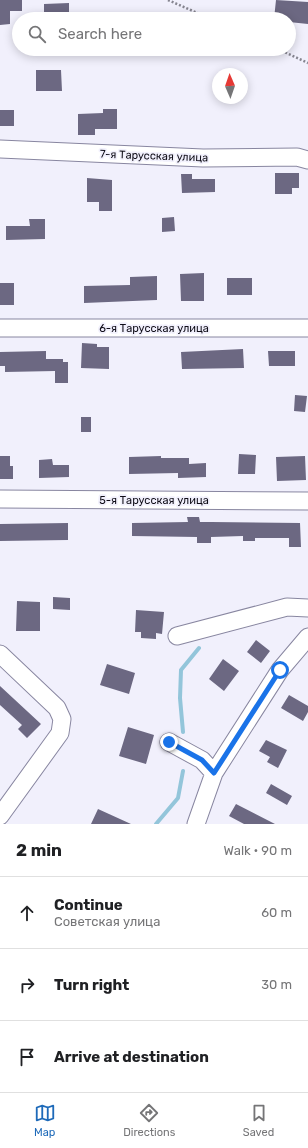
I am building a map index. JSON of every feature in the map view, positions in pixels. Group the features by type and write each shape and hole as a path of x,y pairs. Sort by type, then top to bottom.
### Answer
{"street":[{"name":"7-я Тарусская улица","path":"0,149 203,158 297,157 308,160"},
{"name":"6-я Тарусская улица","path":"0,328 308,328"},
{"name":"5-я Тарусская улица","path":"0,499 308,501"},
{"path":"177,636 287,607 308,608"},
{"path":"196,824 214,773 280,670 308,637"},
{"path":"0,654 57,708 62,719 60,733 0,816"},
{"path":"169,742 202,760 214,773"}],"path":[{"path":"168,0 195,12"},
{"path":"293,56 308,63"}],"building":[{"path":"0,0 22,0 22,11 10,11 10,24 0,25"},
{"path":"276,0 308,2 308,24 296,23 296,12 275,12"},
{"path":"69,3 69,12 44,12 44,4"},
{"path":"36,70 61,70 62,91 36,91"},
{"path":"103,109 117,109 117,129 95,129 95,135 78,135 78,114 103,113"},
{"path":"0,110 14,110 14,126 0,126"},
{"path":"275,173 299,173 299,188 292,188 292,194 275,194"},
{"path":"181,174 192,174 192,179 215,179 215,192 182,193"},
{"path":"87,178 112,180 112,211 99,211 99,202 87,202"},
{"path":"174,217 175,231 162,232 162,218"},
{"path":"29,219 45,219 45,239 6,240 6,226 30,226"},
{"path":"204,273 204,301 181,301 180,274"},
{"path":"157,276 157,300 84,303 84,286 130,285 130,277"},
{"path":"227,278 252,278 252,295 227,295"},
{"path":"0,283 14,283 14,305 0,305"},
{"path":"82,343 97,344 97,347 109,347 109,369 81,368"},
{"path":"243,349 244,368 182,369 181,352"},
{"path":"46,351 46,359 63,359 63,362 68,362 68,383 55,383 55,371 5,372 5,366 0,366 0,352"},
{"path":"268,351 295,351 295,366 269,366"},
{"path":"295,395 307,396 305,412 294,411"},
{"path":"81,417 91,417 91,432 81,432"},
{"path":"239,454 256,455 255,474 238,474"},
{"path":"0,456 10,456 10,466 13,466 13,479 0,479"},
{"path":"161,456 161,458 189,458 189,464 206,463 206,477 178,478 178,473 129,474 129,457"},
{"path":"305,456 306,480 277,481 276,457"},
{"path":"52,459 53,465 69,465 69,477 39,478 39,460"},
{"path":"187,517 199,517 200,522 300,523 301,547 289,547 289,538 255,538 255,541 243,541 243,536 211,537 211,543 197,543 197,537 132,536 132,523 188,522"},
{"path":"68,523 68,540 0,541 0,524"},
{"path":"53,597 70,598 70,610 53,609"},
{"path":"17,601 40,602 40,631 16,631"},
{"path":"136,610 164,612 162,634 156,633 156,639 141,638 141,632 135,632"},
{"path":"256,640 270,651 261,663 247,652"},
{"path":"223,659 239,671 224,691 209,679"},
{"path":"107,664 135,673 129,694 100,685"},
{"path":"0,686 41,724 27,738 18,729 22,725 0,705"},
{"path":"289,695 308,706 308,712 303,721 281,708"},
{"path":"128,727 154,735 146,764 119,756"},
{"path":"266,740 287,750 278,768 267,762 270,757 259,751"},
{"path":"271,784 292,796 287,805 266,793"},
{"path":"236,804 275,824 244,824 229,816"},
{"path":"98,809 131,824 91,824"}],"waterway":[{"path":"183,732 180,698 181,670 199,648"},
{"path":"156,824 178,798 183,771"}],"route":[{"path":"169,742 202,760 214,773 280,670"}]}
